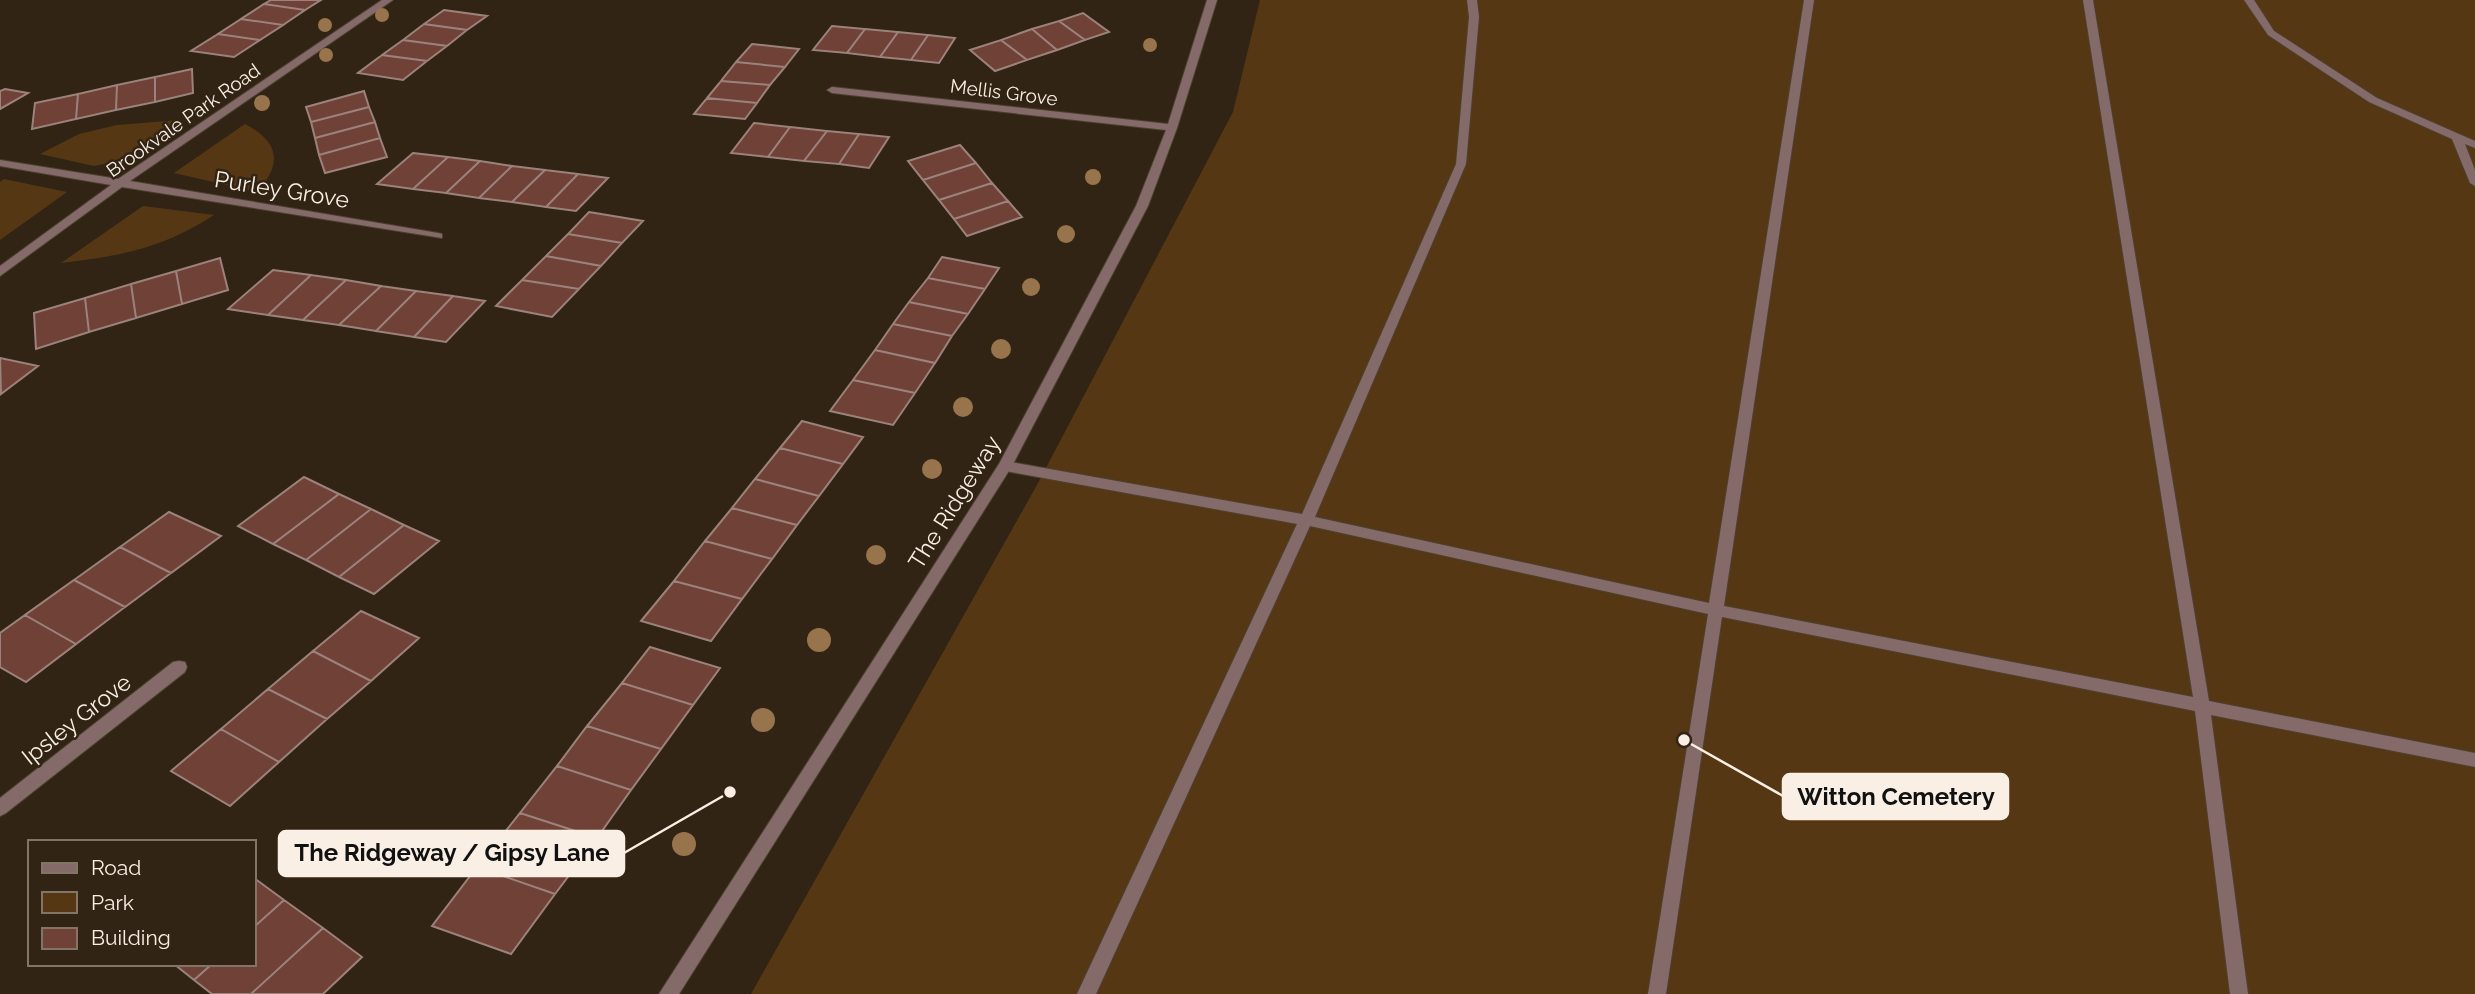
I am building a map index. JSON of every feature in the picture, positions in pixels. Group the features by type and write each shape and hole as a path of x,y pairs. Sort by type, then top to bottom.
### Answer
{"street":[{"name":"Brookvale Park Road","path":"0,272 119,184 388,0"},
{"name":"The Ridgeway","path":"668,994 1005,466 1142,206 1172,128 1212,0"},
{"path":"1086,994 1306,520 1461,164 1474,18 1472,0"},
{"path":"1657,994 1809,0"},
{"path":"2088,0 2202,706 2239,994"},
{"path":"2249,0 2271,33 2373,100 2475,145"},
{"name":"Mellis Grove","path":"832,90 1172,128"},
{"path":"2456,136 2475,183"},
{"name":"Purley Grove","path":"0,163 438,236"},
{"path":"1005,466 1306,520 1716,610 2475,760"},
{"name":"Ipsley Grove","path":"0,808 179,667"}],"green space":[{"path":"1260,0 2475,0 2475,994 751,994 1037,485 1233,112"},
{"path":"180,120 118,161 94,166 40,154 79,134 117,125"},
{"path":"245,124 265,138 274,154 271,172 257,192 174,173"},
{"path":"4,179 67,192 0,240 0,182"},
{"path":"143,206 214,215 177,235 141,249 61,263"}],"building":[{"path":"271,0 321,0 305,10 264,4"},
{"path":"264,4 305,10 283,25 241,19"},
{"path":"444,10 487,16 467,30 424,24"},
{"path":"1083,13 1109,32 1085,40 1059,21"},
{"path":"241,19 283,25 260,40 218,34"},
{"path":"1059,21 1085,40 1057,50 1032,29"},
{"path":"424,24 467,30 447,46 403,40"},
{"path":"832,26 865,29 847,53 813,50"},
{"path":"865,29 898,32 880,57 847,53"},
{"path":"1032,29 1057,50 1027,60 1001,40"},
{"path":"898,32 928,35 911,60 880,57"},
{"path":"218,34 260,40 234,57 191,51"},
{"path":"928,35 955,38 939,63 911,60"},
{"path":"403,40 447,46 427,61 382,55"},
{"path":"1001,40 1027,60 995,71 970,50"},
{"path":"752,44 799,49 785,67 736,62"},
{"path":"382,55 427,61 403,80 358,73"},
{"path":"736,62 785,67 770,85 721,81"},
{"path":"192,69 193,93 155,102 155,77"},
{"path":"155,77 155,102 116,110 117,85"},
{"path":"721,81 770,85 757,103 707,98"},
{"path":"117,85 116,110 76,119 78,94"},
{"path":"5,89 28,93 0,109 0,91"},
{"path":"364,91 369,107 311,122 306,107"},
{"path":"78,94 76,119 32,129 35,103"},
{"path":"707,98 757,103 745,119 694,114"},
{"path":"369,107 375,122 315,138 311,122"},
{"path":"375,122 380,138 319,155 315,138"},
{"path":"754,123 790,127 768,157 731,153"},
{"path":"790,127 827,131 804,161 768,157"},
{"path":"827,131 859,134 839,164 804,161"},
{"path":"859,134 889,137 869,168 839,164"},
{"path":"380,138 387,157 325,173 319,155"},
{"path":"960,145 976,163 923,180 908,161"},
{"path":"413,153 448,157 413,189 377,184"},
{"path":"448,157 480,161 446,193 413,189"},
{"path":"480,161 512,166 479,198 446,193"},
{"path":"976,163 992,183 939,200 923,180"},
{"path":"512,166 545,170 512,202 479,198"},
{"path":"545,170 578,174 546,207 512,202"},
{"path":"578,174 608,178 576,211 546,207"},
{"path":"992,183 1008,201 954,219 939,200"},
{"path":"1008,201 1022,217 967,236 954,219"},
{"path":"589,212 643,221 622,243 568,234"},
{"path":"568,234 622,243 601,266 546,256"},
{"path":"546,256 601,266 579,289 522,280"},
{"path":"942,257 999,268 985,289 928,278"},
{"path":"220,258 228,290 182,304 176,271"},
{"path":"273,270 311,275 268,315 228,309"},
{"path":"176,271 182,304 136,318 131,284"},
{"path":"311,275 346,280 303,320 268,315"},
{"path":"928,278 985,289 968,314 909,302"},
{"path":"346,280 381,286 339,325 303,320"},
{"path":"522,280 579,289 552,317 496,306"},
{"path":"131,284 136,318 89,332 85,298"},
{"path":"381,286 416,291 376,331 339,325"},
{"path":"416,291 453,296 414,337 376,331"},
{"path":"453,296 485,301 446,342 414,337"},
{"path":"85,298 89,332 36,349 34,313"},
{"path":"909,302 968,314 952,336 893,324"},
{"path":"893,324 952,336 935,363 875,350"},
{"path":"875,350 935,363 915,393 853,380"},
{"path":"0,358 38,366 1,394"},
{"path":"853,380 915,393 893,425 830,411"},
{"path":"802,421 863,437 843,464 780,448"},
{"path":"780,448 843,464 819,496 755,479"},
{"path":"304,477 339,494 273,544 238,526"},
{"path":"755,479 819,496 797,525 732,508"},
{"path":"339,494 371,509 306,560 273,544"},
{"path":"732,508 797,525 772,559 705,541"},
{"path":"371,509 404,525 339,577 306,560"},
{"path":"169,512 221,536 171,573 120,547"},
{"path":"404,525 439,541 374,594 339,577"},
{"path":"705,541 772,559 742,599 674,581"},
{"path":"120,547 171,573 125,607 74,580"},
{"path":"74,580 125,607 76,644 25,615"},
{"path":"674,581 742,599 711,641 641,621"},
{"path":"361,611 419,638 371,681 313,651"},
{"path":"25,615 76,644 26,682 0,667 0,633"},
{"path":"650,647 720,668 693,705 622,683"},
{"path":"313,651 371,681 327,719 268,689"},
{"path":"622,683 693,705 661,749 587,726"},
{"path":"268,689 327,719 279,762 221,729"},
{"path":"587,726 661,749 631,790 557,766"},
{"path":"221,729 279,762 230,806 171,771"},
{"path":"557,766 631,790 597,838 520,813"},
{"path":"520,813 597,838 555,894 477,867"},
{"path":"477,867 555,894 511,954 432,926"},
{"path":"256,879 284,900 256,925"},
{"path":"284,900 323,928 251,994 212,994 194,980 210,966 256,966 256,925"},
{"path":"323,928 362,957 323,994 251,994"},
{"path":"176,966 210,966 194,980"}],"place":[{"name":"Witton Cemetery","path":"1684,740"},
{"name":"The Ridgeway / Gipsy Lane","path":"730,792"}]}
